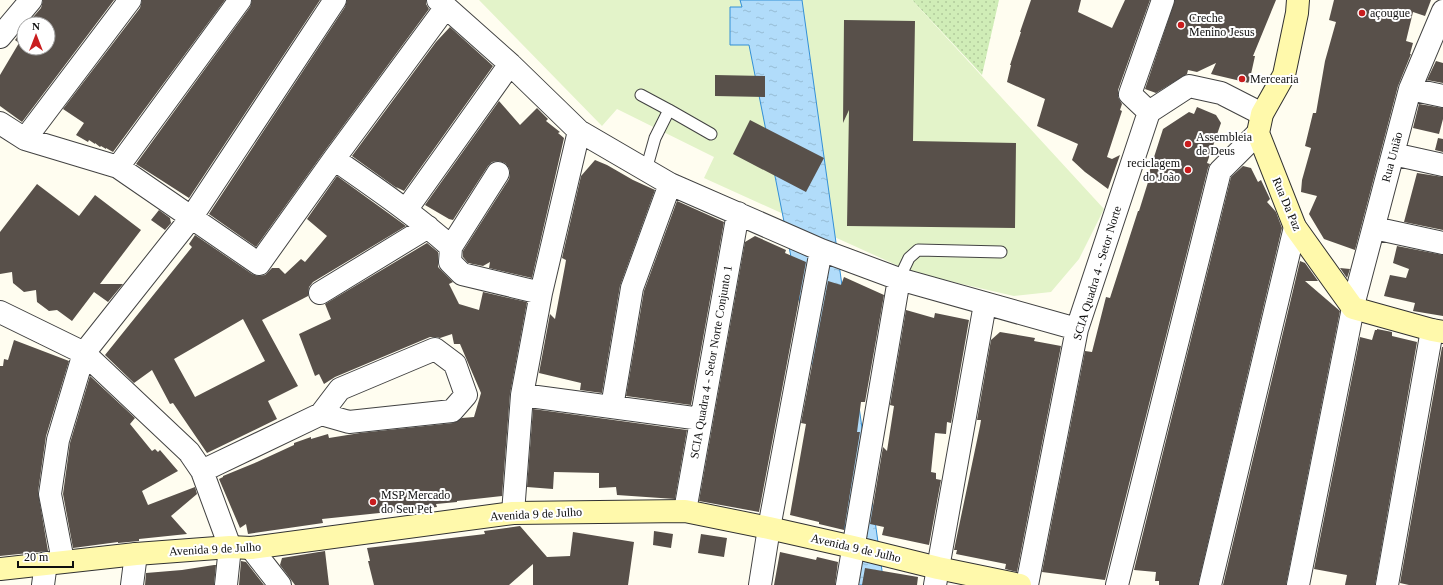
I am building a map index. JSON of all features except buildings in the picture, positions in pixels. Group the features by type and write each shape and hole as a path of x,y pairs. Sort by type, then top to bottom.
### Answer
{"street":[{"path":"0,37 31,0"},
{"path":"25,139 130,0"},
{"path":"118,167 240,0"},
{"path":"44,585 54,562 50,494 58,440 84,353 191,218 336,0"},
{"path":"1163,0 1130,94 1149,112 1189,86 1221,93 1260,124"},
{"path":"1117,585 1220,171 1260,124 1284,75 1297,13 1298,0"},
{"path":"0,123 25,139 118,167 259,264 442,4 510,64 579,131 670,184 821,250 899,279 1077,329"},
{"name":"Rua União","path":"1298,585 1353,308 1410,89 1441,19"},
{"path":"406,210 510,64"},
{"path":"1410,89 1443,96"},
{"name":"SCIA Quadra 4 - Setor Norte","path":"1027,585 1077,329 1149,112"},
{"name":"Rua Da Paz","path":"1260,124 1295,227 1353,308"},
{"path":"513,513 522,395 541,293 579,131"},
{"path":"1393,154 1443,165"},
{"path":"334,159 406,210 451,247"},
{"path":"498,173 451,247 450,262 462,274 541,293"},
{"path":"612,407 632,288 670,184"},
{"name":"SCIA Quadra 4 - Setor Norte Conjunto 1","path":"685,511 738,213"},
{"path":"320,293 428,227"},
{"path":"1210,585 1295,227"},
{"path":"1374,228 1443,243"},
{"path":"760,585 769,528 821,250"},
{"path":"847,585 899,279"},
{"path":"936,577 985,304"},
{"path":"1353,308 1437,331 1387,585"},
{"path":"0,312 84,353 189,452 202,470 240,547 280,585"},
{"path":"202,470 321,414 340,388 435,349 455,364 466,395 452,411 349,422 321,414"},
{"path":"522,395 701,419"},
{"name":"Avenida 9 de Julho","path":"0,569 136,554 240,547 513,513 685,511 853,547 936,577 1020,585"},
{"path":"226,585 240,547"},
{"path":"132,585 136,554"}],"lane":[{"path":"640,95 711,134"},
{"path":"646,170 655,138 669,110"},
{"path":"899,279 909,258 918,250 1001,252"}],"green space":[{"path":"479,0 912,0 1104,209 1079,259 1051,292 1014,296 914,273 704,178 714,157 617,109 602,126"},
{"path":"912,0 999,0 982,75 973,65"}],"water":[{"path":"740,0 802,0 884,585 856,585 749,45 730,45 730,7 742,7"}],"place":[{"name":"açougue","path":"1362,13"},
{"name":"Creche Menino Jesus","path":"1181,25"},
{"name":"Mercearia","path":"1242,79"},
{"name":"Assembleia de Deus","path":"1188,144"},
{"name":"reciclagem do João","path":"1188,170"},
{"name":"MSP Mercado do Seu Pet","path":"373,502"}]}
